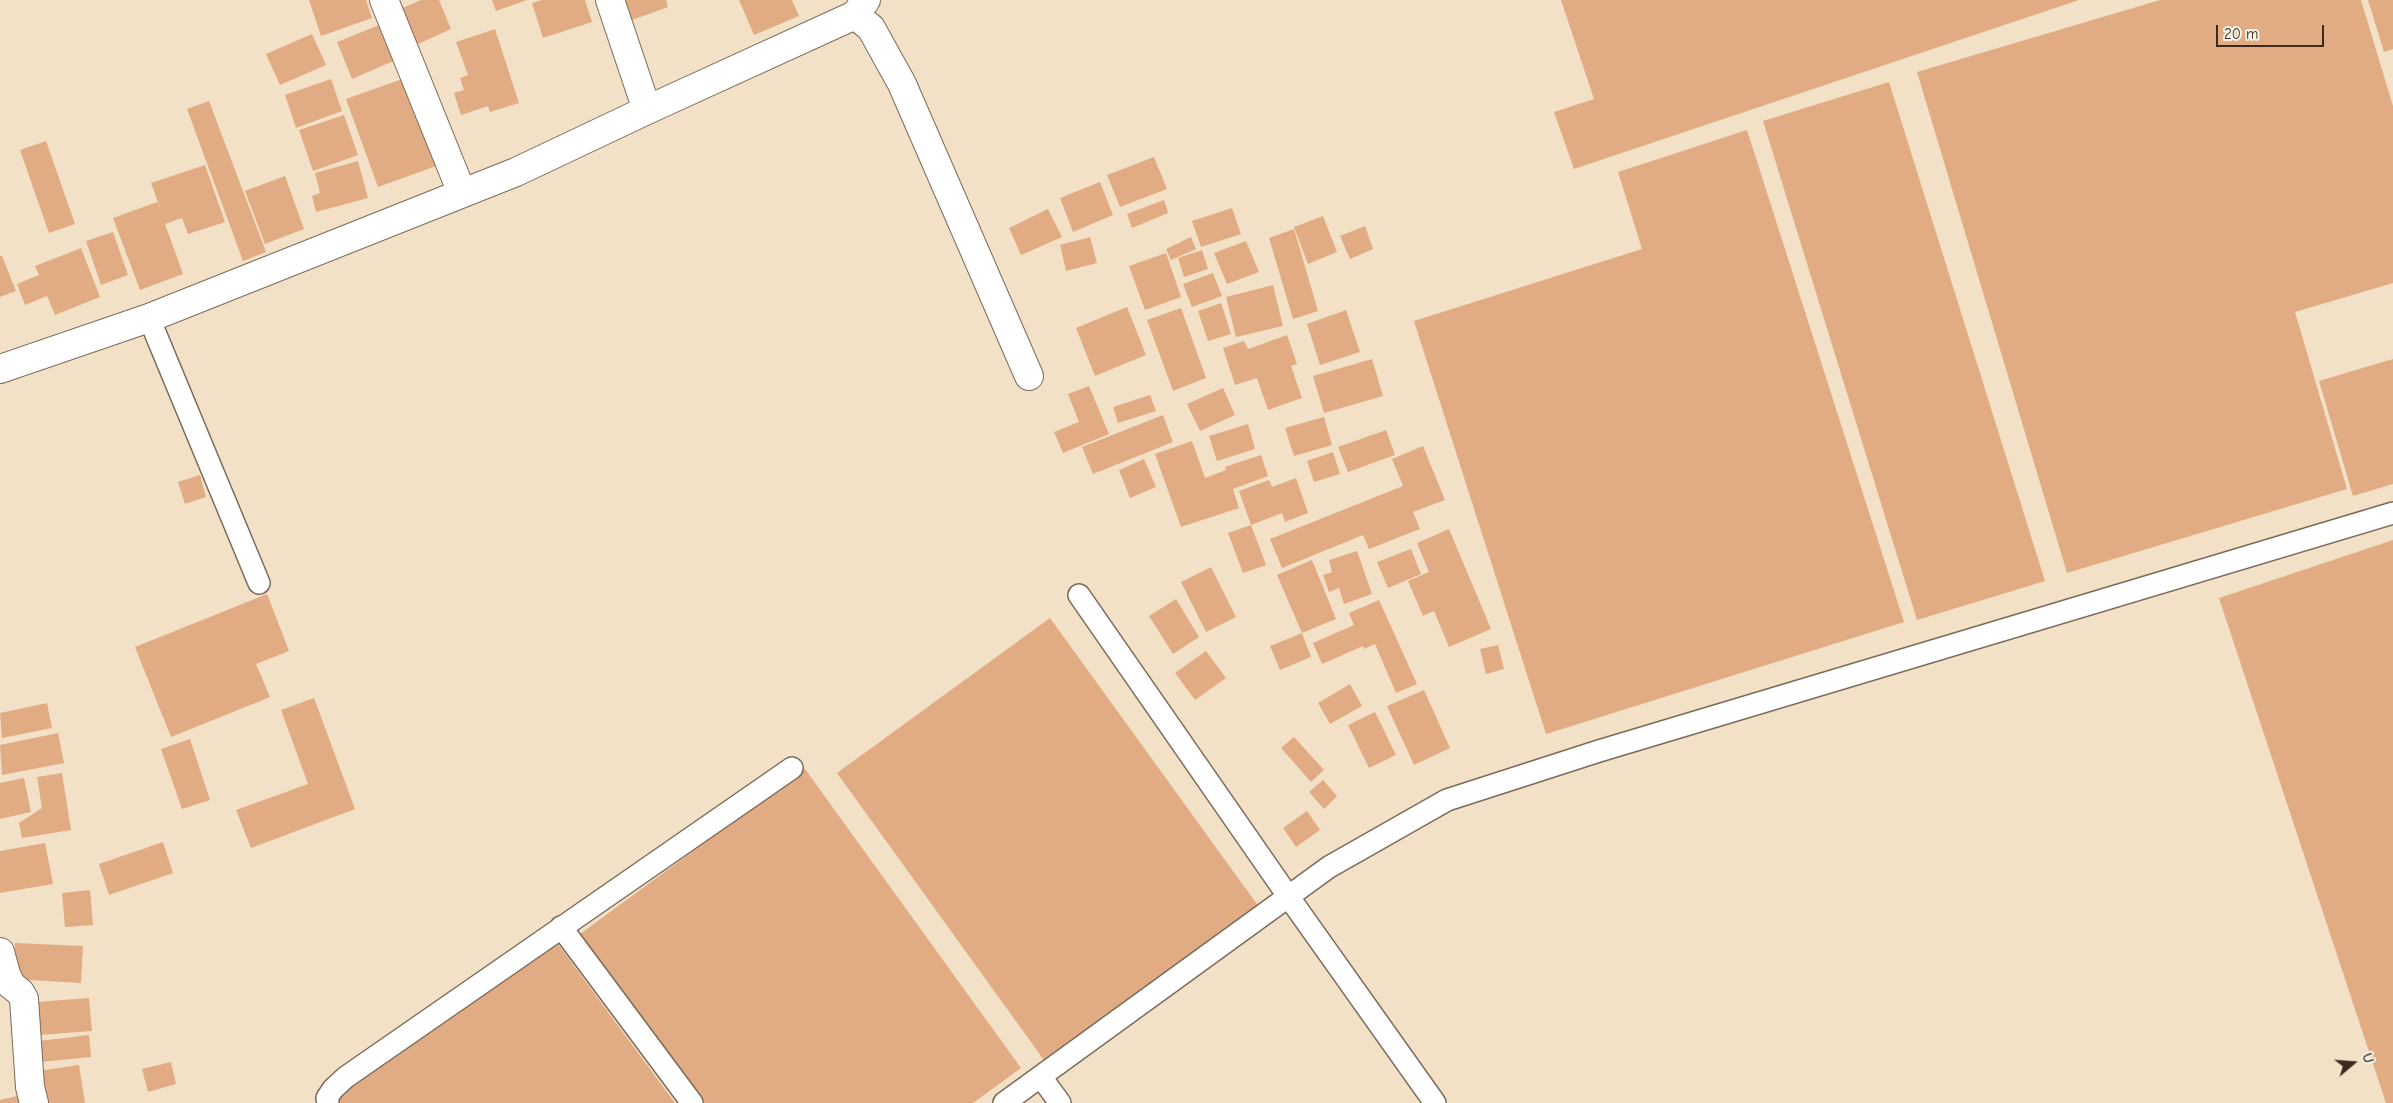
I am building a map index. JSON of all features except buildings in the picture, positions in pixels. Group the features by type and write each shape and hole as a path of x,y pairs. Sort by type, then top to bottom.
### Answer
{"street":[{"path":"384,0 462,194"},
{"path":"610,0 646,110"},
{"path":"0,369 149,318 516,172 861,8 902,84 1029,376"},
{"path":"0,952 11,985 20,992 24,999 30,1087 34,1103"}],"lane":[{"path":"149,318 259,583"},
{"path":"1004,1103 1329,866 1446,800 1599,751 2393,513"},
{"path":"1079,595 1288,896 1435,1103"},
{"path":"328,1103 327,1098 333,1089 346,1077 792,768"},
{"path":"560,927 692,1103"},
{"path":"1041,1077 1060,1103"}]}
